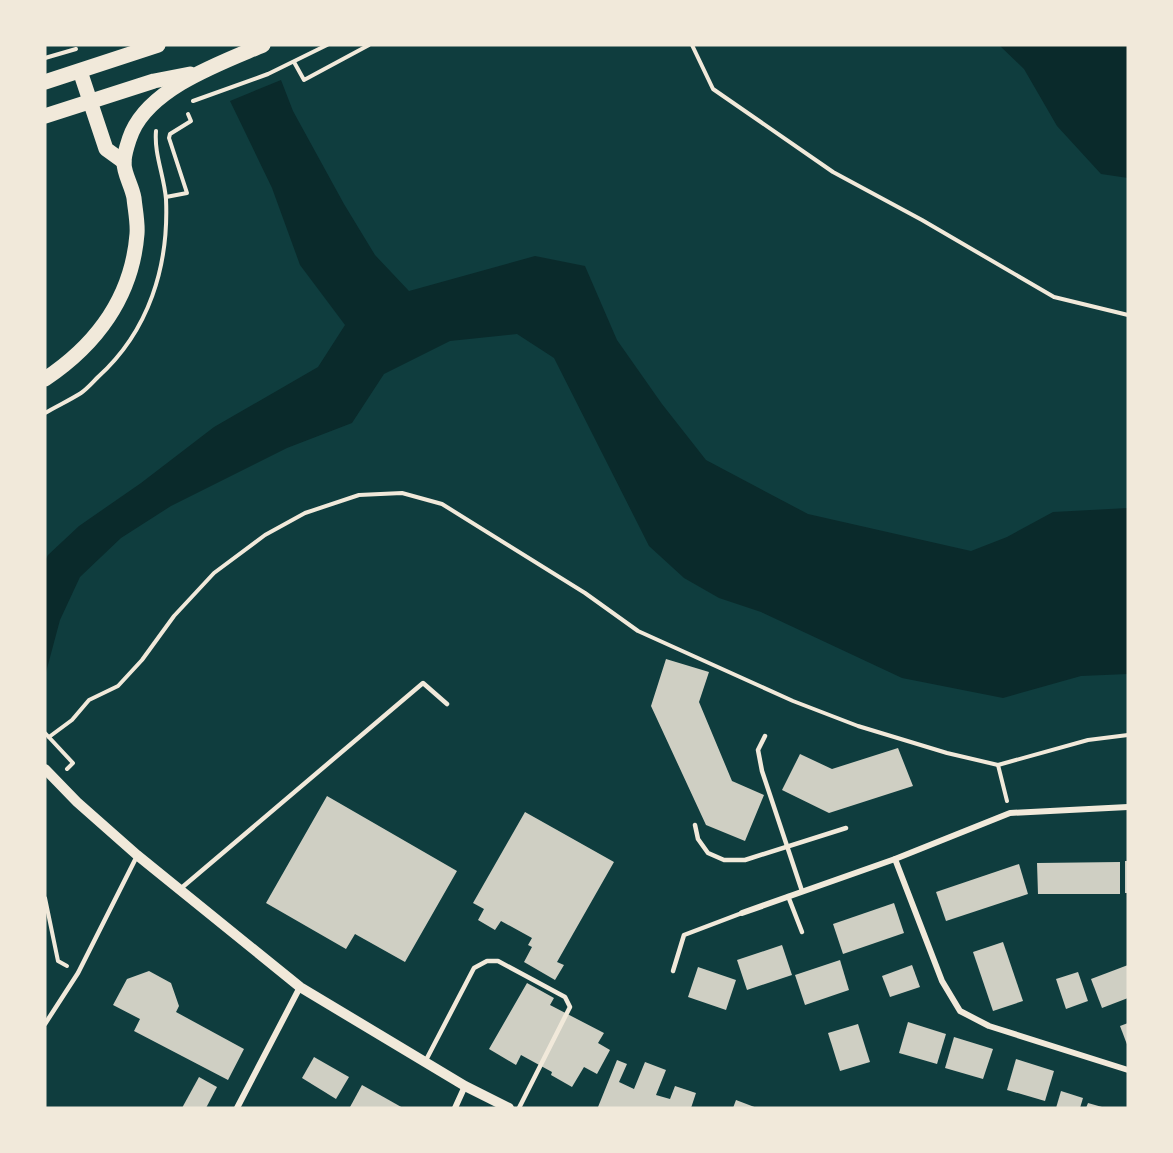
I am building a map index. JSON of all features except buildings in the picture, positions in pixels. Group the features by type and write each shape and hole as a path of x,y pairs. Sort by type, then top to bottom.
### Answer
{"main road":[{"path":"45,82 158,45"},
{"path":"45,116 154,81 195,73 263,45"},
{"path":"80,72 106,149 124,162"},
{"path":"45,379 76,357 98,334 119,301 131,269 137,233 133,194 124,162 132,132 160,97 195,73"}],"street":[{"path":"45,769 77,802 137,855 300,987 465,1086 509,1108"},
{"path":"742,913 895,858 1010,813 1128,807"},
{"path":"895,858 942,981 960,1011 989,1026 1128,1070"},
{"path":"237,1108 300,987"},
{"path":"455,1108 465,1086"}],"lane":[{"path":"180,890 423,683 447,704"},
{"path":"765,736 758,750 762,771 802,891"},
{"path":"695,825 698,839 708,853 724,860 745,860 846,828"},
{"path":"45,1024 78,973 137,855"},
{"path":"789,896 802,932"},
{"path":"673,970 684,935 742,913"},
{"path":"424,1062 474,968 487,962 498,961 565,997 570,1008 519,1108"}],"path":[{"path":"185,104 268,74 327,45"},
{"path":"294,62 304,80 369,45"},
{"path":"692,45 713,89 833,172 922,220 1054,297 1128,315"},
{"path":"45,58 80,48"},
{"path":"166,197 187,193 169,138 170,134 191,121 188,114"},
{"path":"155,145 156,129"},
{"path":"49,737 72,720 89,700 118,686 142,660 174,616 214,573 265,535 305,513 359,495 402,493 442,504 585,593 638,631 793,701 847,722 947,753 998,765 1088,740 1128,735"},
{"path":"45,733 72,764"},
{"path":"998,765 1010,813"}],"water":[{"path":"999,45 1128,45 1128,178 1101,174 1057,126 1024,69"},
{"path":"281,80 293,111 344,204 375,255 409,291 535,256 585,266 617,340 662,404 706,460 808,514 971,551 1007,537 1053,512 1128,508 1128,674 1081,676 1003,698 902,678 761,612 719,598 684,578 649,546 554,358 517,334 450,341 384,374 352,423 287,448 171,506 121,538 80,577 60,620 45,676 45,561 48,555 79,526 141,483 214,427 318,367 345,325 300,265 272,188 230,101"}]}
